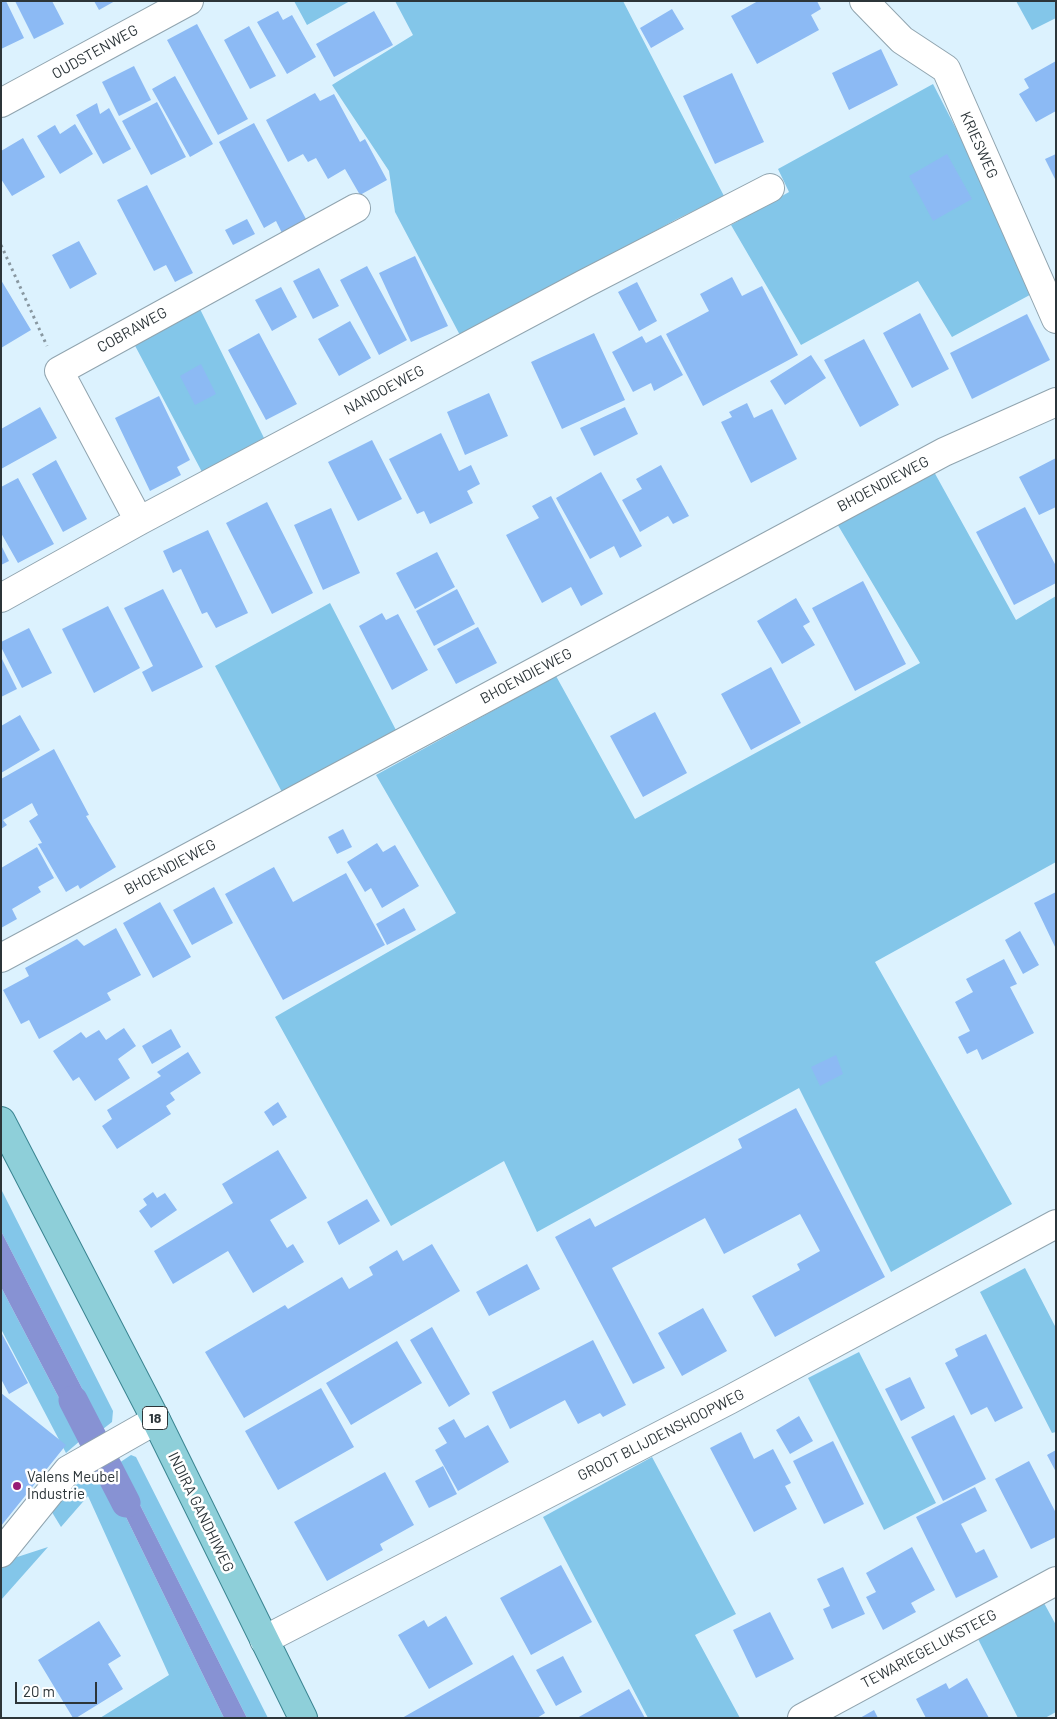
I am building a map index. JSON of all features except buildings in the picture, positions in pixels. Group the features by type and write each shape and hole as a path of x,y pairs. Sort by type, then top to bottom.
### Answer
{"main road":[{"name":"INDIRA GANDHIWEG","path":"1,1121 156,1420 303,1718"}],"street":[{"name":"OUDSTENWEG","path":"1,104 189,1"},
{"name":"KRIESWEG","path":"864,1 902,40 946,69 1056,319"},
{"name":"NANDOEWEG","path":"1,598 139,521 584,284 770,188"},
{"name":"COBRAWEG","path":"59,371 356,208"},
{"path":"59,371 139,521"},
{"name":"BHOENDIEWEG","path":"1,958 935,456 1056,402"},
{"name":"GROOT BLIJDENSHOOPWEG","path":"264,1640 729,1400 1056,1224"},
{"path":"1,1553 68,1470 156,1420"},
{"name":"TEWARIEGELUKSTEEG","path":"802,1718 1056,1581"}],"path":[{"path":"1,245 59,371"}],"shaded area":[{"path":"294,1 350,1 307,25"},
{"path":"395,1 623,1 724,196 675,220 462,339 395,212 389,171 332,85 413,35"},
{"path":"1016,1 1056,1 1056,18 1032,30"},
{"path":"933,84 1039,290 952,337 918,281 801,345 731,225 789,192 778,169"},
{"path":"198,305 264,438 202,472 132,340"},
{"path":"933,470 1016,620 1056,596 1056,862 875,962 1012,1204 891,1272 799,1088 537,1232 504,1161 391,1226 275,1017 456,913 376,775 556,676 635,819 920,663 836,522"},
{"path":"330,603 397,732 283,794 215,666"},
{"path":"1,1189 113,1411 112,1422 103,1429 1,1231"},
{"path":"1,1231 103,1429 81,1440 1,1287"},
{"path":"1025,1268 1056,1328 1056,1432 1052,1433 980,1292"},
{"path":"1,1287 81,1440 66,1453 1,1329"},
{"path":"859,1352 936,1503 884,1530 808,1378"},
{"path":"131,1455 136,1457 268,1718 247,1718 119,1463"},
{"path":"652,1457 736,1614 695,1635 740,1718 648,1718 543,1517"},
{"path":"119,1463 247,1718 224,1718 104,1472"},
{"path":"104,1472 224,1718 100,1718 169,1675 88,1496 61,1527 50,1509 67,1489"},
{"path":"48,1547 1,1600 1,1568 8,1560"},
{"path":"1044,1603 1056,1625 1056,1712 1045,1718 1018,1718 977,1637"}],"waterway":[{"path":"73,1400 126,1503"}],"place":[{"name":"Valens Meubel Industrie","path":"17,1486"}]}
